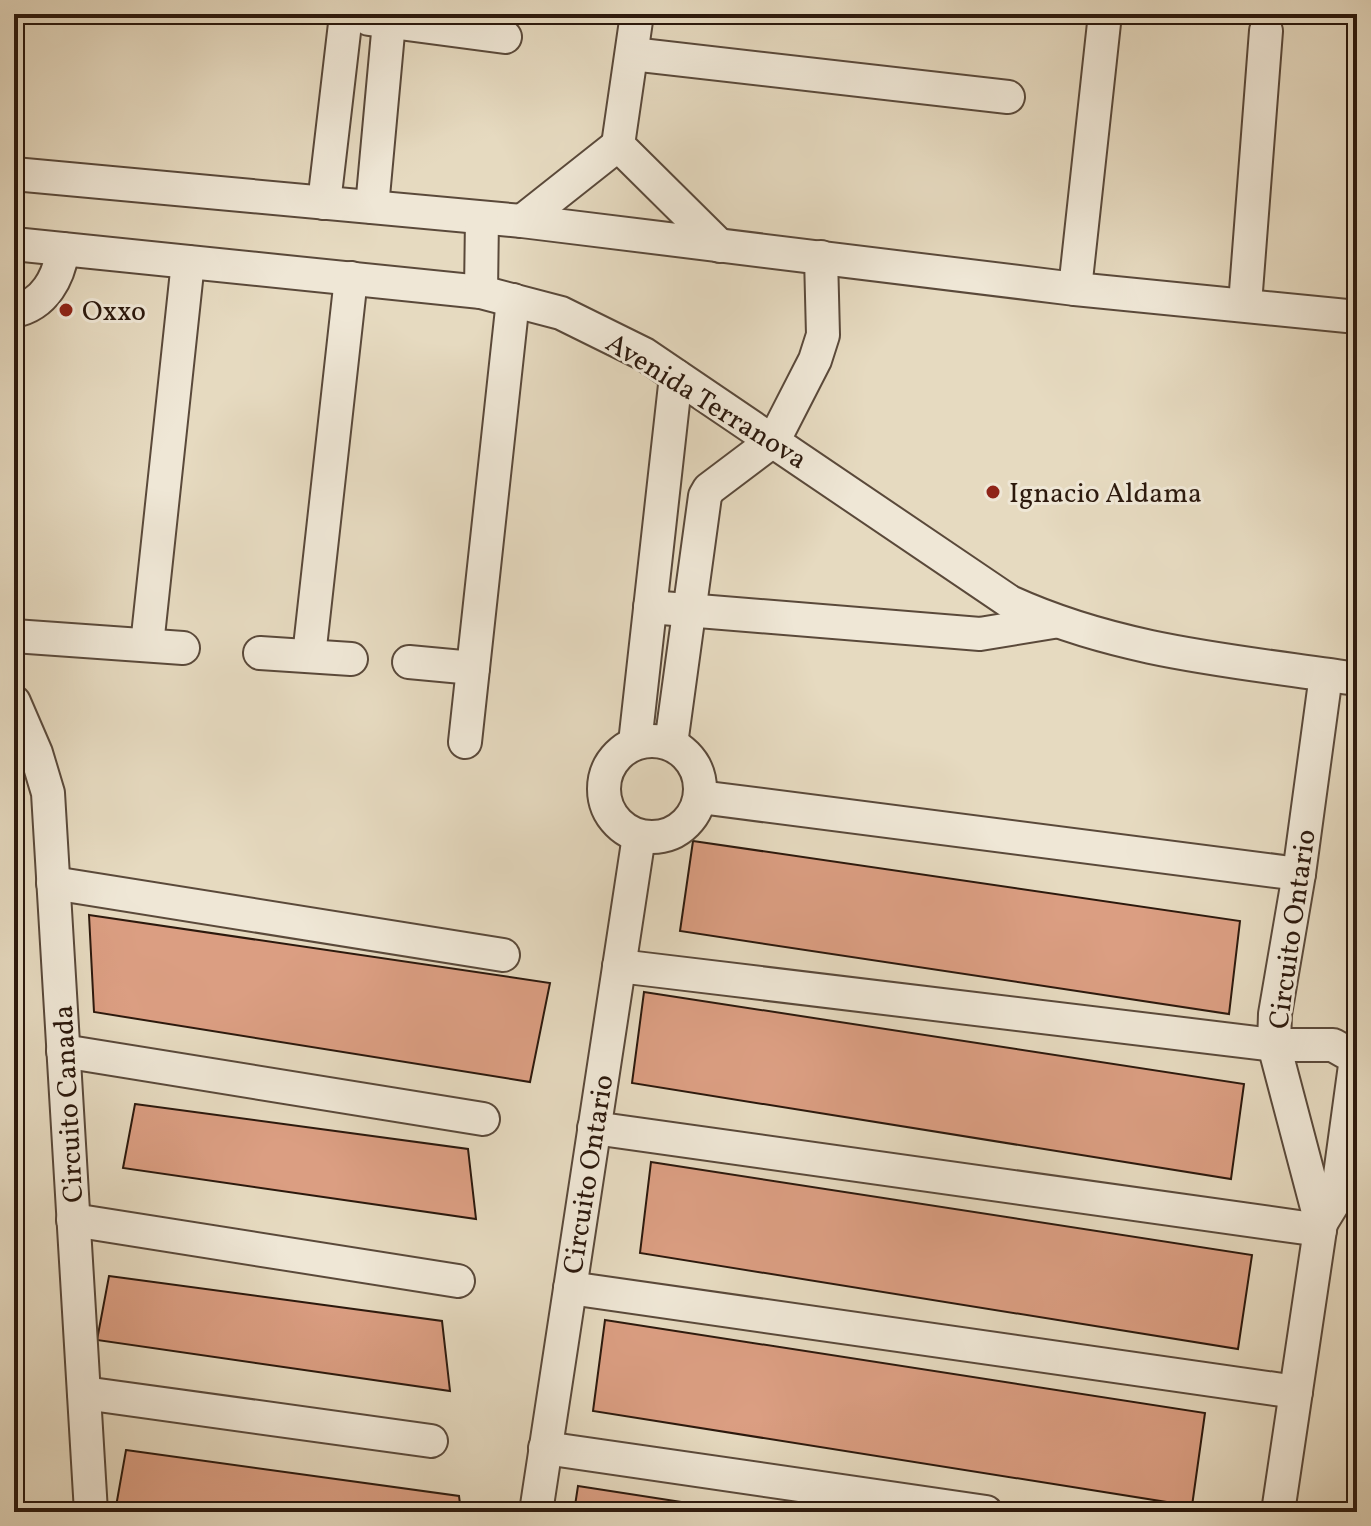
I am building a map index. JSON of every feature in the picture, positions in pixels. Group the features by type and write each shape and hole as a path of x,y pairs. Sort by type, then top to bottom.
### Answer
{"street":[{"path":"522,221 618,145 637,14"},
{"path":"1075,289 1105,14"},
{"path":"324,203 341,15 389,22 448,22 505,37"},
{"path":"372,207 389,22"},
{"path":"1245,304 1266,31"},
{"path":"632,54 1008,97"},
{"path":"618,145 720,246"},
{"path":"14,174 522,221 1075,289 1357,317"},
{"path":"481,292 482,218"},
{"name":"Avenida Terranova","path":"14,244 481,292 561,313 644,354 1010,602 1053,622 1104,638 1173,652 1342,677"},
{"path":"14,311 39,299 52,284 63,249"},
{"path":"671,744 705,496 709,489 774,440 815,360 823,335 821,257"},
{"path":"147,645 188,262"},
{"path":"309,656 351,278"},
{"path":"465,742 513,300"},
{"path":"635,743 676,376"},
{"path":"650,607 980,634 1053,622"},
{"path":"14,636 183,648"},
{"path":"260,653 351,659"},
{"path":"409,662 473,668"},
{"name":"Circuito Ontario","path":"1278,1512 1320,1227 1274,1045 1275,1014 1299,874 1342,677"},
{"name":"Circuito Canada","path":"14,702 36,753 48,793 91,1512"},
{"path":"646,740 671,744 682,750 695,766 701,785 700,797 690,819 676,831 657,837 639,836 621,827 609,812 603,795 604,779 613,759 635,743 646,740"},
{"path":"700,797 1299,874"},
{"name":"Circuito Ontario","path":"536,1512 639,836"},
{"path":"53,883 503,955"},
{"path":"594,1128 1320,1227 1337,1197 1356,1058 1333,1045 1274,1045 619,966"},
{"path":"63,1051 483,1119"},
{"path":"73,1220 458,1281"},
{"path":"570,1288 1296,1392"},
{"path":"84,1393 431,1441"},
{"path":"545,1448 986,1512"}],"building":[{"path":"693,841 1240,921 1229,1014 680,931"},
{"path":"89,915 550,983 530,1082 94,1012"},
{"path":"644,992 1244,1084 1231,1179 632,1083"},
{"path":"135,1104 468,1149 476,1219 123,1168"},
{"path":"651,1162 1252,1255 1238,1349 640,1253"},
{"path":"109,1276 442,1321 450,1391 97,1340"},
{"path":"605,1320 1205,1413 1192,1506 593,1411"},
{"path":"126,1450 459,1496 461,1512 115,1512"},
{"path":"578,1486 746,1512 574,1512"}],"place":[{"name":"Oxxo","path":"66,310"},
{"name":"Ignacio Aldama","path":"993,492"}]}
